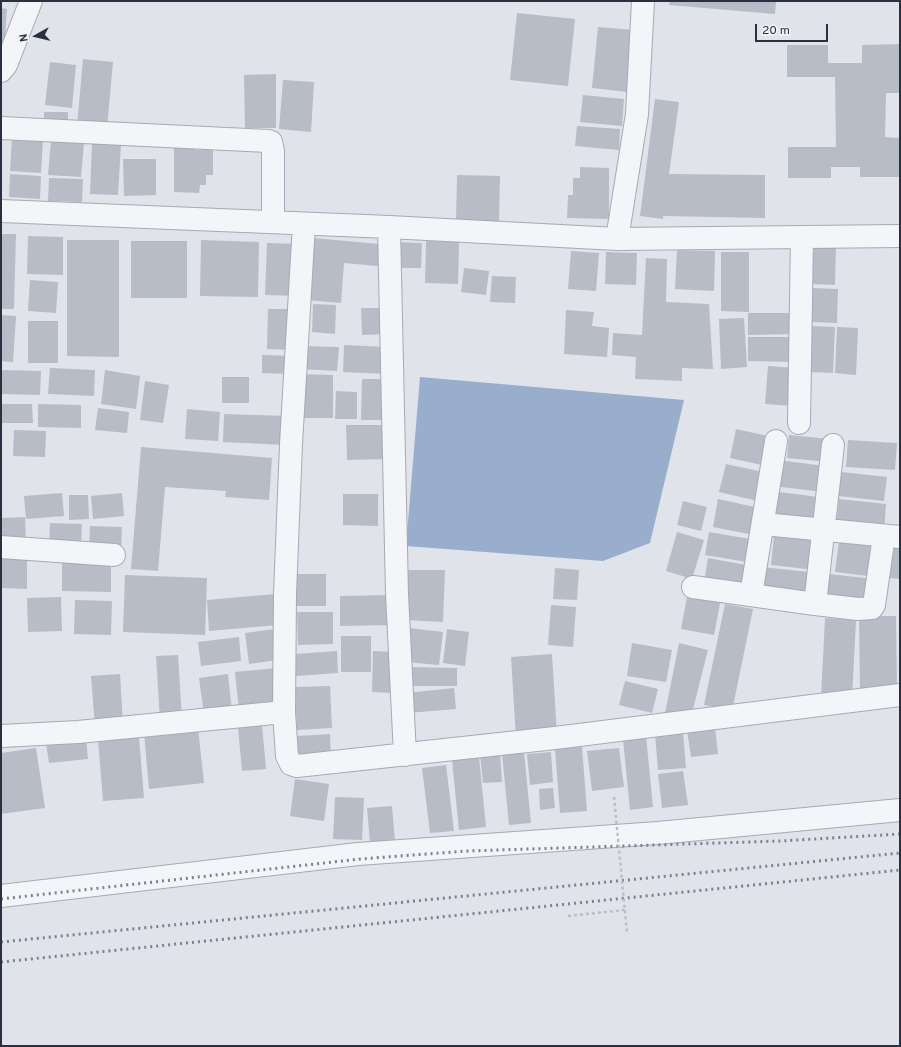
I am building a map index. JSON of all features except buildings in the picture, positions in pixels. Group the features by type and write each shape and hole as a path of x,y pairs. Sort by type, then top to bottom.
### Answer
{"street":[{"path":"1,71 6,66 31,1"},
{"path":"617,239 637,114 643,1"},
{"path":"1,128 271,142 273,151 273,222"},
{"path":"1,211 389,227 617,239 900,236"},
{"path":"304,224 289,481 285,594 284,712 287,756 291,764 405,754 555,738 900,695"},
{"path":"389,227 397,594 405,754"},
{"path":"800,423 802,237"},
{"path":"751,595 776,441"},
{"path":"815,604 833,445"},
{"path":"693,587 815,604 858,609 872,608 892,536 763,524"},
{"path":"1,547 114,555"},
{"path":"1,736 78,732 284,712"},
{"path":"1,896 358,854 658,833 900,810"}],"path":[{"path":"614,797 627,933"},
{"path":"568,916 625,910"}],"water":[{"path":"420,377 684,400 650,543 603,561 406,546"}],"railway":[{"path":"1,899 360,859 467,851 780,841 900,834"},
{"path":"1,942 900,853"},
{"path":"1,962 900,870"}]}
